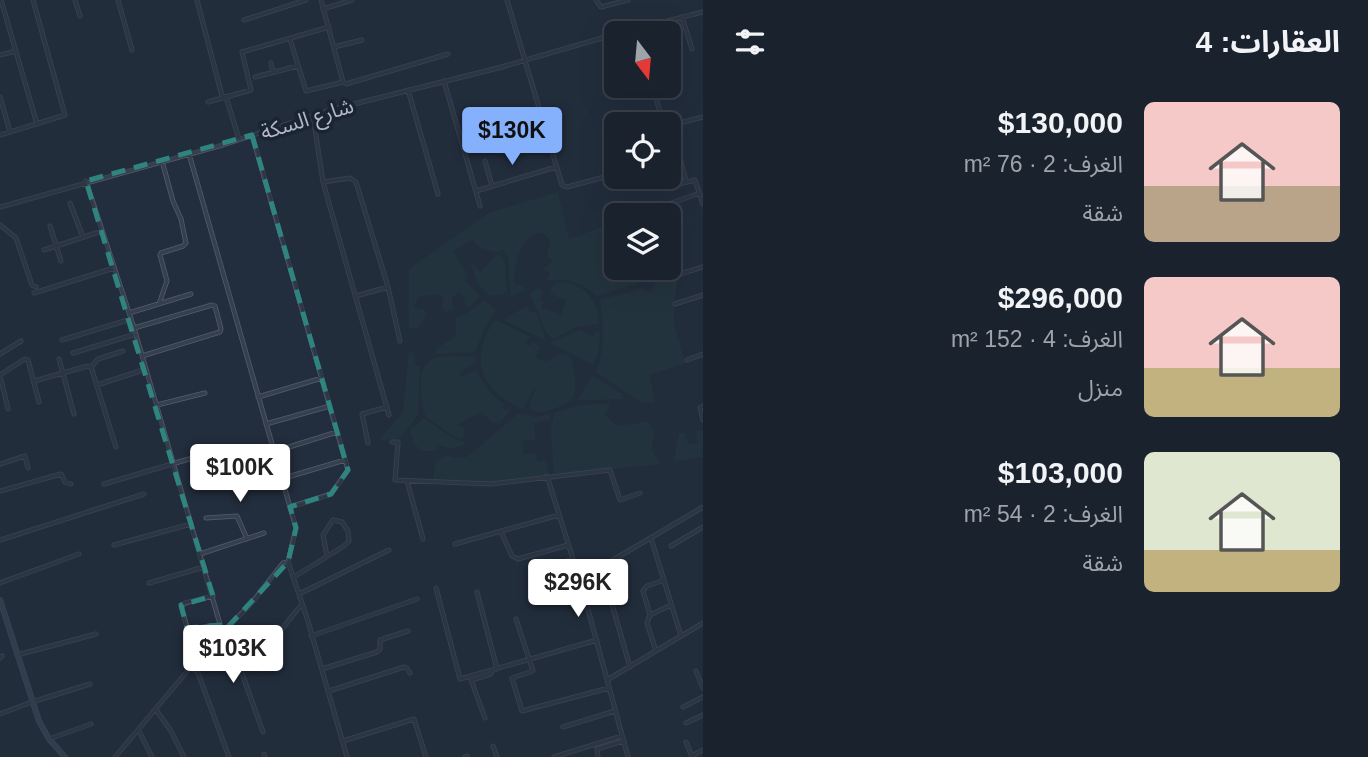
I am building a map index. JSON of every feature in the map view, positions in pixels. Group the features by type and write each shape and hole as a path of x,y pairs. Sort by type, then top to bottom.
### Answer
{"main road":[{"path":"0,603 32,702 49,739 65,757"}],"street":[{"path":"0,135 65,115 33,0"},
{"path":"75,0 80,16"},
{"path":"118,0 132,50"},
{"path":"197,0 222,96 226,97 238,138"},
{"path":"244,20 306,0"},
{"path":"320,0 343,82"},
{"path":"323,9 352,0"},
{"path":"507,0 562,186 604,177"},
{"path":"596,0 601,7 628,0"},
{"path":"1,3 37,124"},
{"name":"شارع السكة","path":"667,21 703,12"},
{"path":"682,17 692,50"},
{"path":"208,102 251,90 242,52 329,27"},
{"path":"290,38 306,91 354,82 448,54"},
{"name":"شارع السكة","path":"0,207 313,116 604,38"},
{"path":"334,47 362,40"},
{"path":"0,55 16,51"},
{"path":"271,64 273,72"},
{"path":"256,77 298,66"},
{"path":"444,80 480,206"},
{"path":"408,90 438,194"},
{"path":"0,97 10,132"},
{"path":"461,137 540,113"},
{"path":"313,116 323,182 389,415"},
{"path":"681,122 703,117"},
{"path":"252,135 347,473 331,494 289,507"},
{"path":"189,154 296,528 288,562 347,757"},
{"path":"681,160 687,181"},
{"path":"159,304 167,281 160,255 186,243 162,161"},
{"path":"485,161 492,186"},
{"path":"476,191 556,167"},
{"path":"323,182 350,178 354,180 388,288 400,341"},
{"path":"681,183 695,180 703,204"},
{"path":"86,181 136,334 220,624 263,732"},
{"path":"671,203 700,193"},
{"path":"71,203 83,237"},
{"path":"0,225 16,236 32,285 36,287"},
{"path":"50,226 61,261"},
{"path":"44,250 102,231"},
{"path":"681,274 703,267"},
{"path":"34,293 114,268"},
{"path":"355,296 388,288"},
{"path":"129,313 191,294"},
{"path":"676,304 703,295"},
{"path":"134,328 212,305 215,306 219,318 219,333 142,356"},
{"path":"62,340 131,319"},
{"path":"73,353 136,334"},
{"path":"0,354 21,341"},
{"path":"34,381 91,367 98,359 122,351"},
{"path":"687,360 703,354"},
{"path":"8,409 0,375 27,359 40,402"},
{"path":"59,359 74,414"},
{"path":"91,367 116,447"},
{"path":"97,385 146,369"},
{"path":"258,397 322,378"},
{"path":"157,405 205,393"},
{"path":"266,424 330,406"},
{"path":"703,406 700,408 703,420"},
{"path":"368,443 362,414 387,407"},
{"path":"274,452 337,432"},
{"path":"391,442 398,442 395,480 491,484 610,470 620,500 640,493"},
{"path":"104,484 223,449"},
{"path":"0,464 25,456 28,468"},
{"path":"281,479 345,460"},
{"path":"0,491 61,474 65,482 71,484"},
{"path":"547,476 583,591 628,757"},
{"path":"407,481 423,539"},
{"path":"0,540 144,495"},
{"path":"579,580 703,507"},
{"path":"455,544 559,515"},
{"path":"206,518 237,516 247,539"},
{"path":"294,577 327,556 349,541 348,531 342,522 333,520 323,535 327,556"},
{"path":"114,545 191,524"},
{"path":"671,545 703,527"},
{"path":"501,532 512,555 518,559 568,545"},
{"path":"200,554 264,533"},
{"path":"650,537 681,636"},
{"path":"299,594 389,550"},
{"path":"0,583 79,554"},
{"path":"530,573 573,559"},
{"path":"116,757 191,667 250,605 283,563 288,562"},
{"path":"149,583 204,567"},
{"path":"656,651 647,623 650,615 643,591 647,586 664,580"},
{"path":"583,591 607,587 630,667"},
{"path":"436,589 460,679 597,640"},
{"path":"477,592 495,669"},
{"path":"213,596 185,603 181,607 188,630 220,624"},
{"path":"311,636 417,599"},
{"path":"262,669 265,657 278,635 302,604"},
{"path":"650,615 671,604"},
{"path":"516,619 533,671 512,678 522,711 610,688"},
{"path":"607,680 703,623"},
{"path":"322,669 377,652 380,649 380,640 408,631"},
{"path":"17,655 96,634"},
{"path":"191,667 198,673 229,757"},
{"path":"328,691 404,667 411,673"},
{"path":"485,718 471,680 491,674 495,669"},
{"path":"696,671 703,688"},
{"path":"0,714 90,684"},
{"path":"682,707 703,697"},
{"path":"156,710 171,731 184,757"},
{"path":"563,727 615,711"},
{"path":"686,723 703,715"},
{"path":"342,741 414,719 426,757"},
{"path":"49,739 91,724"},
{"path":"139,730 152,757"},
{"path":"554,757 623,739"},
{"path":"598,757 597,749 623,739"},
{"path":"687,742 692,757 703,750"},
{"path":"493,746 496,757"}],"highlighted area":[{"path":"252,135 348,470 331,494 290,507 296,528 288,562 226,629 220,625 187,628 181,605 213,596 86,181"}],"green space":[{"path":"558,192 569,240 604,226 604,280 647,280 597,296 574,282 547,280 550,272 543,270 553,261 547,255 551,241 539,232 526,241 517,259 513,282 526,290 511,296 508,257 504,249 496,252 481,248 472,239 453,252 468,275 465,281 479,294 478,299 469,307 463,302 466,298 459,292 451,298 454,309 446,312 441,306 445,298 437,294 418,296 414,307 425,310 426,316 418,328 409,328 409,269 489,213"},
{"path":"498,254 505,262 507,292 493,295 479,285 472,266 474,264 481,272"},
{"path":"651,280 677,280 673,320 685,363 649,375 655,403 641,402 596,372 603,337 600,300 641,289 650,292 655,284"},
{"path":"566,282 581,288 594,302 599,324 576,327 553,339 546,332 530,293 539,288 543,292 539,300 543,302 541,308 561,315 566,300 550,291 555,283"},
{"path":"485,301 496,310 485,327 475,352 435,354 436,349 456,336 456,317"},
{"path":"527,306 531,313 536,312 546,340 503,320"},
{"path":"495,320 530,337 525,343 530,346 533,342 540,347 535,358 547,362 560,354 568,355 572,360 575,383 573,397 569,401 540,413 529,405 536,388 534,387 524,409 498,394 483,373 481,361 486,334"},
{"path":"581,330 593,337 600,331 598,353 593,365 550,343"},
{"path":"409,352 414,354 415,364 420,367 418,414 401,437 378,441 403,413"},
{"path":"475,357 476,361 459,374 461,377 477,370 488,389 504,404 502,408 508,409 509,412 499,423 493,423 481,412 456,425 464,427 463,438 455,437 426,417 421,393 422,375 424,368 436,358"},
{"path":"593,376 622,394 623,399 577,400"},
{"path":"610,404 605,415 617,426 648,422 655,431 651,449 660,464 554,474 551,430 555,413 582,405"},
{"path":"518,414 536,417 551,414 550,420 534,423 535,439 522,441 523,454 536,453 537,461 546,461 549,475 489,482 433,479 436,462 448,455 452,458 467,457"},
{"path":"424,418 452,438 465,443 449,448 440,445 435,451 421,451 414,443 410,431"},
{"path":"703,430 703,457 674,461 679,433 685,433 689,445 698,443 695,431"}]}
